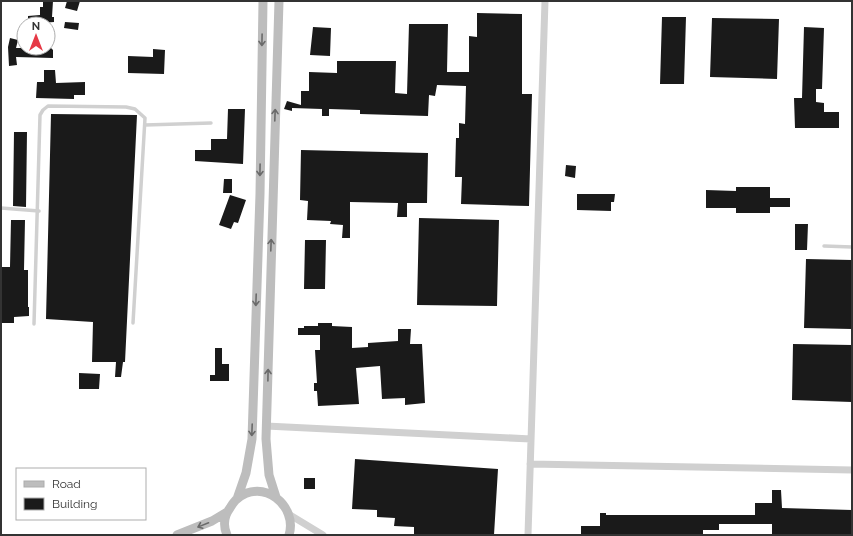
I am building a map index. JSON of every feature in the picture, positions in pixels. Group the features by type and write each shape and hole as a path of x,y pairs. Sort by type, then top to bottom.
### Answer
{"street":[{"path":"177,535 212,521 227,512 237,499 246,473 252,439 260,194 263,1"},
{"path":"276,497 269,475 266,426 279,1"},
{"path":"528,535 545,1"},
{"path":"266,426 531,439"},
{"path":"530,464 852,470"},
{"path":"237,499 245,494 256,492 269,494 276,497 284,505 290,515 291,522 289,535"},
{"path":"227,512 224,523 227,535"},
{"path":"290,515 323,535"}],"lane":[{"path":"34,324 39,210 40,115 48,106 126,106 141,114 145,118 133,323"},
{"path":"145,125 211,123"},
{"path":"1,208 39,210"},
{"path":"824,246 852,247"}],"building":[{"path":"43,1 53,1 52,16 28,16 40,15 40,7 43,7"},
{"path":"67,1 80,1 77,11 65,8"},
{"path":"477,13 522,14 522,94 532,94 529,206 461,204 462,177 455,177 456,138 459,138 459,123 465,124 466,86 437,85 435,96 429,95 428,116 360,114 360,110 329,109 329,116 322,116 322,109 292,108 292,111 284,109 287,101 301,105 301,91 309,91 309,72 337,73 337,61 396,61 395,93 407,94 409,24 448,24 447,72 469,72 469,36 477,37"},
{"path":"662,17 686,17 684,84 660,84"},
{"path":"712,18 779,19 777,79 710,77"},
{"path":"65,22 79,23 78,30 64,28"},
{"path":"313,27 331,28 330,56 310,55"},
{"path":"804,27 824,28 822,89 816,89 816,102 824,103 824,112 839,112 839,128 795,128 794,98 802,98"},
{"path":"10,38 16,40 16,56 53,56 53,58 16,57 17,65 9,66 8,47"},
{"path":"153,49 165,50 164,74 128,73 128,56 153,57"},
{"path":"44,70 55,70 56,83 85,82 85,95 74,95 74,99 36,98 37,82 44,82"},
{"path":"228,109 245,109 243,164 195,161 195,150 211,150 211,139 227,139"},
{"path":"51,114 137,115 125,362 123,362 121,377 115,377 116,362 92,362 93,322 46,319"},
{"path":"14,132 27,132 26,207 13,206"},
{"path":"301,150 428,153 427,203 407,203 407,217 397,217 398,203 350,202 350,238 342,238 343,225 330,224 331,221 307,220 308,201 300,200"},
{"path":"566,165 576,166 575,178 565,176"},
{"path":"224,179 232,179 232,193 223,193"},
{"path":"736,187 770,187 770,198 790,198 790,207 770,207 770,213 736,213 736,208 706,208 706,190 736,191"},
{"path":"577,194 615,194 614,202 611,202 611,211 577,210"},
{"path":"230,195 246,200 238,223 234,222 231,229 219,225"},
{"path":"419,218 499,220 497,306 417,305"},
{"path":"11,220 25,220 24,270 28,270 29,316 14,317 14,323 2,323 1,267 10,267"},
{"path":"795,224 808,224 807,250 795,250"},
{"path":"305,240 326,240 325,289 304,289"},
{"path":"806,259 852,260 852,329 804,328"},
{"path":"318,323 332,323 332,326 352,327 352,348 368,347 368,343 398,341 398,329 411,329 410,344 422,344 425,403 405,405 405,398 382,399 380,366 356,368 359,404 318,406 317,391 314,391 314,383 317,383 315,350 320,350 320,335 298,335 298,328 304,328 304,326 318,326"},
{"path":"793,344 852,345 852,402 792,400"},
{"path":"215,348 222,348 222,364 229,364 229,381 210,381 210,375 215,375"},
{"path":"79,373 100,374 99,389 79,389"},
{"path":"355,459 498,469 494,535 414,534 414,527 394,526 395,518 377,517 377,510 352,509"},
{"path":"304,478 315,478 315,489 304,489"},
{"path":"772,490 781,490 782,508 852,510 852,535 772,535 772,524 719,524 719,530 703,530 703,535 581,535 581,526 600,526 600,513 606,513 606,515 755,515 755,503 772,503"}]}
